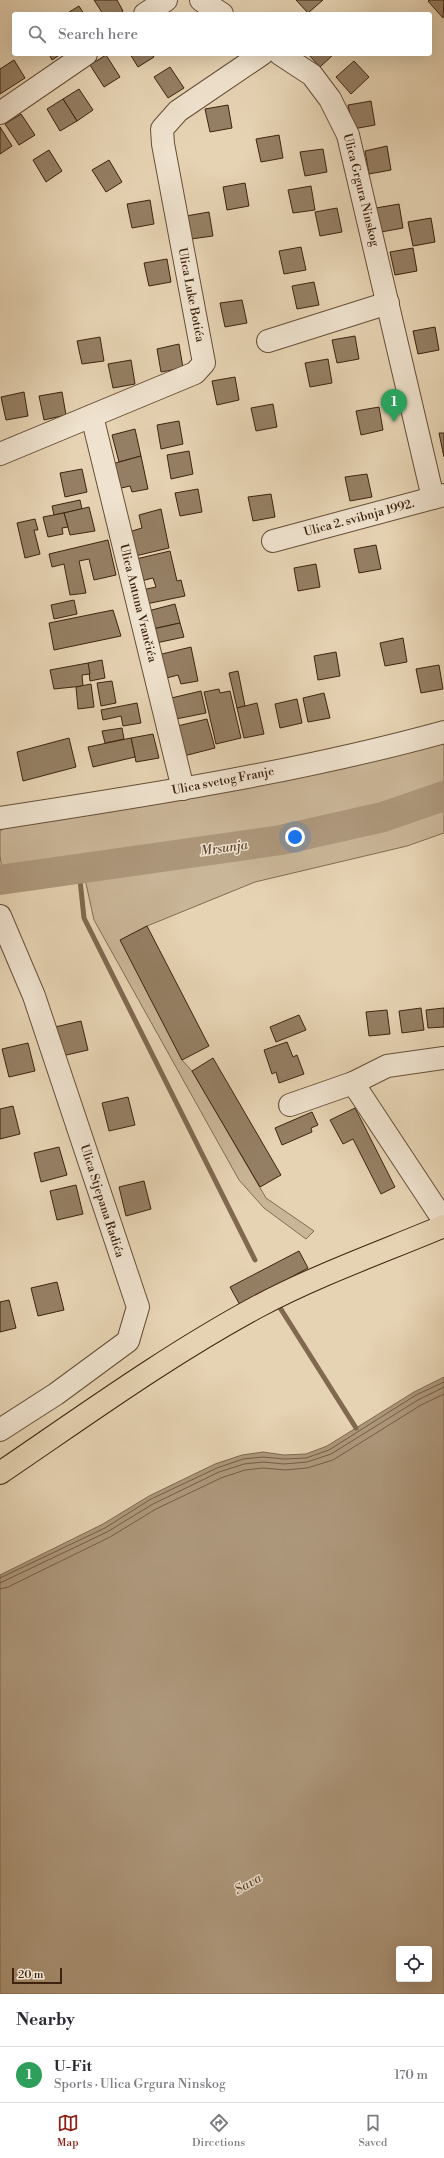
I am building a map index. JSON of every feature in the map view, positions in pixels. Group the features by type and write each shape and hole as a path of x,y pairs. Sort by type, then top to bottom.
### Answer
{"main road":[{"path":"0,1473 156,1368 256,1307 284,1293 444,1226"}],"street":[{"path":"148,12 166,0"},
{"path":"201,0 219,12"},
{"path":"0,113 83,56"},
{"name":"Ulica Luke Botića","path":"0,454 195,373 204,363 163,144 162,129 178,112 259,56"},
{"name":"Ulica Grgura Ninskog","path":"283,56 312,75 330,99 348,135 388,304 439,496"},
{"path":"268,341 388,304"},
{"name":"Ulica Antuna Vrančića","path":"92,416 183,789"},
{"name":"Ulica 2. svibnja 1992.","path":"273,541 439,496"},
{"name":"Ulica svetog Franje","path":"0,818 183,789 307,765 444,732"},
{"name":"Ulica Stjepana Radića","path":"0,916 34,996 138,1307 128,1341 56,1394 0,1430"},
{"path":"290,1105 353,1083 387,1066 444,1058"},
{"path":"353,1083 444,1221"}],"shaded area":[{"path":"444,739 444,783 390,802 324,819 283,827 2,869 0,856 0,831 10,825"},
{"path":"444,808 444,833 407,846 255,882 147,926 121,940 182,1060 192,1071 266,1198 314,1231 306,1239 264,1208 239,1180 94,920 85,879 168,868 338,839"}],"water":[{"name":"Sava","path":"444,1377 444,1994 0,1994 0,1575 103,1524 149,1496 215,1464 242,1455 263,1452 284,1455 306,1454 327,1446 414,1392"}],"building":[{"path":"94,0 117,0 123,11 121,12 102,12"},
{"path":"296,0 323,0 309,12 307,12"},
{"path":"444,0 443,18 428,1"},
{"path":"79,6 83,12 69,12"},
{"path":"50,56 58,56 52,60"},
{"path":"107,56 120,77 104,87 90,65"},
{"path":"131,56 153,56 154,57 138,67"},
{"path":"310,56 332,56 320,67"},
{"path":"14,60 25,78 0,94 0,69"},
{"path":"354,61 369,77 351,94 336,77"},
{"path":"170,67 184,88 168,98 154,77"},
{"path":"79,89 93,110 77,121 63,99"},
{"path":"63,99 77,121 60,131 47,109"},
{"path":"371,101 375,125 353,129 348,105"},
{"path":"228,105 232,128 210,132 205,109"},
{"path":"21,114 35,135 19,145 5,124"},
{"path":"0,127 12,146 0,154"},
{"path":"279,135 283,158 261,162 256,139"},
{"path":"387,146 391,170 369,174 365,151"},
{"path":"323,149 327,172 305,176 300,152"},
{"path":"49,150 62,171 46,182 33,160"},
{"path":"109,160 122,182 106,192 92,170"},
{"path":"245,183 249,206 227,210 223,187"},
{"path":"311,186 315,210 293,213 288,190"},
{"path":"150,200 154,224 132,228 127,204"},
{"path":"399,204 403,228 381,232 376,208"},
{"path":"337,208 342,232 320,236 315,212"},
{"path":"209,212 213,236 191,239 186,216"},
{"path":"431,218 435,242 413,246 408,222"},
{"path":"301,247 306,270 284,274 279,251"},
{"path":"413,248 417,271 395,275 390,252"},
{"path":"167,259 171,282 149,286 144,263"},
{"path":"314,282 319,305 297,309 292,286"},
{"path":"242,300 247,323 225,327 220,303"},
{"path":"435,327 439,350 418,354 413,331"},
{"path":"355,336 359,359 337,363 332,340"},
{"path":"100,337 104,361 82,364 77,341"},
{"path":"179,344 183,368 161,372 157,349"},
{"path":"328,359 332,383 310,387 305,363"},
{"path":"131,360 135,384 113,388 108,364"},
{"path":"235,377 239,400 217,405 212,381"},
{"path":"24,392 28,416 6,420 1,397"},
{"path":"62,392 66,415 44,420 39,396"},
{"path":"273,404 277,427 256,431 251,408"},
{"path":"379,407 383,430 361,435 356,411"},
{"path":"179,421 183,444 161,449 157,425"},
{"path":"135,429 141,456 119,462 112,435"},
{"path":"439,433 444,433 444,457"},
{"path":"189,451 193,474 171,479 167,455"},
{"path":"141,456 148,489 132,492 130,486 117,489 112,464"},
{"path":"82,469 87,492 65,497 60,473"},
{"path":"367,474 372,497 350,501 345,477"},
{"path":"198,489 202,512 180,516 175,493"},
{"path":"271,494 275,517 253,521 248,497"},
{"path":"80,500 82,509 54,515 52,506"},
{"path":"89,507 95,531 70,535 64,513"},
{"path":"161,509 169,548 135,556 129,532 142,528 139,515"},
{"path":"64,513 68,527 62,528 63,534 48,537 43,517"},
{"path":"35,519 38,530 34,530 40,554 25,558 17,523"},
{"path":"108,540 116,575 94,580 89,559 79,561 86,593 70,595 64,564 52,567 49,554"},
{"path":"376,545 381,569 359,573 354,549"},
{"path":"170,551 177,581 181,580 185,596 146,604 142,590 156,587 153,578 141,581 136,559"},
{"path":"316,564 320,587 298,591 294,568"},
{"path":"74,600 77,614 54,619 51,605"},
{"path":"175,604 180,623 153,629 148,611"},
{"path":"113,610 121,636 54,650 49,623"},
{"path":"180,623 184,637 156,643 153,629"},
{"path":"403,638 407,662 385,666 380,643"},
{"path":"191,647 198,681 181,684 178,675 163,679 158,655"},
{"path":"336,652 340,676 318,680 314,656"},
{"path":"102,660 105,678 90,681 88,663"},
{"path":"88,663 90,674 82,675 83,686 54,689 50,670"},
{"path":"439,665 443,689 421,693 416,669"},
{"path":"238,671 245,706 237,708 229,673"},
{"path":"112,681 116,703 101,706 97,683"},
{"path":"91,684 94,707 78,709 76,687"},
{"path":"219,689 220,693 230,691 241,738 216,744 204,692"},
{"path":"201,691 206,713 171,720 167,699"},
{"path":"324,693 330,718 308,722 303,698"},
{"path":"297,699 302,723 280,728 275,704"},
{"path":"137,703 141,723 123,726 121,716 103,720 101,710"},
{"path":"257,703 264,734 244,738 237,708"},
{"path":"207,719 215,748 180,757 173,727"},
{"path":"122,728 124,739 105,743 102,731"},
{"path":"153,734 159,758 136,762 131,738"},
{"path":"69,738 76,767 23,781 17,752"},
{"path":"131,738 135,757 93,767 88,747"},
{"path":"147,926 209,1046 182,1060 120,940"},
{"path":"421,1008 424,1030 402,1033 399,1011"},
{"path":"444,1008 444,1027 428,1028 426,1010"},
{"path":"387,1010 390,1034 369,1036 366,1012"},
{"path":"299,1015 306,1030 276,1042 270,1027"},
{"path":"81,1021 88,1050 62,1056 55,1027"},
{"path":"287,1042 293,1057 297,1055 304,1074 279,1083 276,1072 272,1074 264,1050"},
{"path":"28,1043 35,1071 9,1077 2,1049"},
{"path":"213,1058 281,1175 260,1187 192,1071"},
{"path":"128,1097 135,1125 109,1131 102,1103"},
{"path":"13,1106 20,1134 0,1139 0,1109"},
{"path":"355,1108 395,1187 381,1194 353,1139 343,1144 330,1120"},
{"path":"312,1112 318,1125 311,1128 312,1132 282,1145 275,1128"},
{"path":"59,1147 67,1175 41,1182 34,1153"},
{"path":"144,1181 151,1209 126,1216 119,1187"},
{"path":"76,1185 83,1214 57,1220 50,1191"},
{"path":"299,1251 308,1268 240,1305 230,1287"},
{"path":"57,1282 64,1310 38,1316 31,1288"},
{"path":"9,1300 16,1328 0,1332 0,1302"}],"waterway":[{"name":"Mrsunja","path":"0,880 281,840 383,817 444,796"},
{"path":"79,870 84,918 255,1260"},
{"path":"277,1303 356,1428"}],"place":[{"name":"U-Fit","path":"394,422"}]}
